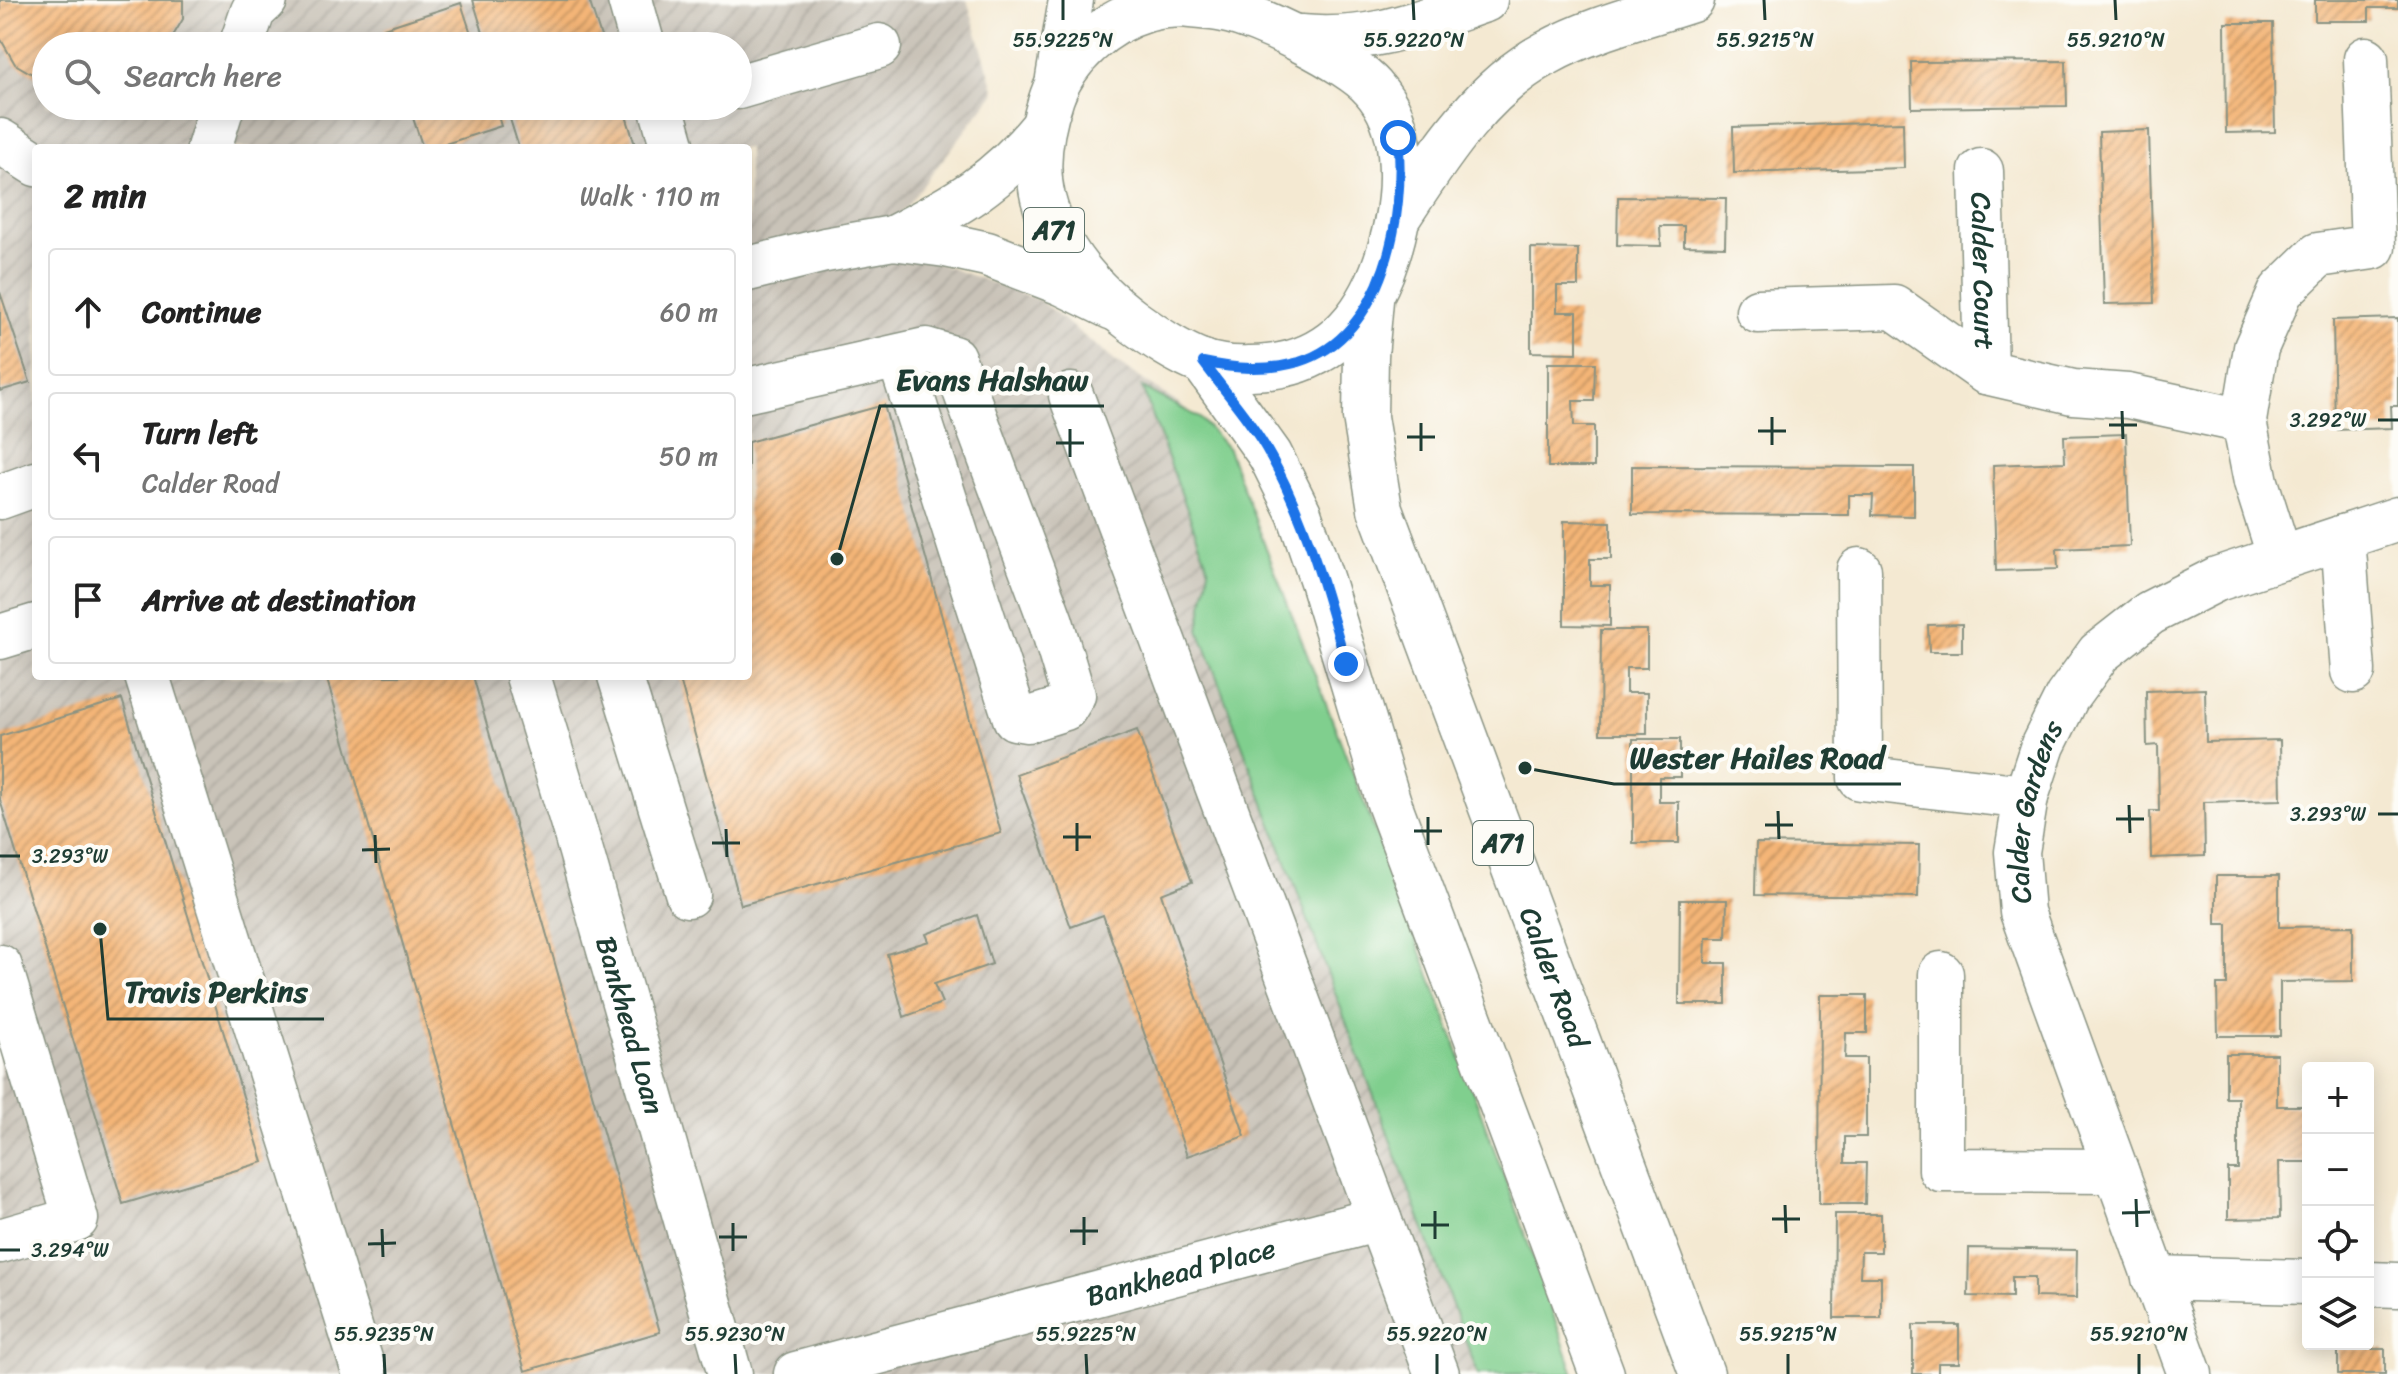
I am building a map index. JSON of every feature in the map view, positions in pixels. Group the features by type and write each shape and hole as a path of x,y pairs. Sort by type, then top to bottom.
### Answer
{"street":[{"path":"246,32 253,11 265,0"},
{"path":"630,0 639,32"},
{"name":"A71","path":"1058,81 1083,49 1112,24 1147,9 1222,5 1290,35 1340,62 1372,86 1387,108 1398,138 1401,160 1398,218 1371,300 1350,328 1332,344 1303,361 1268,368 1235,369 1203,362 1157,339 1119,311 1067,256 1052,225 1043,196 1040,167 1042,128 1058,81 1071,0"},
{"path":"1290,35 1333,40 1366,37 1485,0"},
{"path":"1398,218 1430,168 1475,111 1507,80 1545,53 1581,37 1692,0"},
{"path":"752,83 879,46"},
{"path":"2280,558 2256,482 2244,421 2256,348 2281,291 2318,255 2373,247 2366,59"},
{"path":"210,144 218,120"},
{"path":"752,268 825,250 893,238 964,201 1019,156 1042,128"},
{"path":"0,141 32,161"},
{"name":"Calder Court","path":"1981,171 1986,372"},
{"path":"893,238 987,254 1062,283 1119,311"},
{"name":"Calder Road","path":"1371,300 1365,417 1380,509 1702,1374"},
{"name":"Calder Court","path":"1758,311 1894,307 1986,372 2073,392 2128,396 2244,421"},
{"path":"752,389 899,356 926,350 953,358 1051,622 1073,695 1065,708 1027,720 1015,718 899,356"},
{"name":"A71","path":"1203,362 1270,455 1299,513 1389,803 1602,1374"},
{"path":"1071,395 1436,1374"},
{"path":"0,497 32,485"},
{"name":"Calder Gardens","path":"2190,1374 2022,912 2017,852 2026,797 2043,745 2067,697 2099,653 2150,613 2217,579 2398,519"},
{"path":"2343,537 2353,671"},
{"path":"1859,570 1860,778 2026,797"},
{"path":"0,637 32,627"},
{"path":"148,680 364,1372"},
{"name":"Bankhead Loan","path":"529,680 730,1374"},
{"path":"621,680 688,895"},
{"path":"0,967 76,1219 0,1241"},
{"path":"1941,974 1941,1170 2116,1171"},
{"name":"Bankhead Place","path":"796,1374 1379,1219"},
{"path":"2154,1278 2302,1282"},
{"path":"2374,1284 2398,1285"}],"shaded area":[{"path":"0,0 967,0 995,92 879,242 1039,300 1116,362 1200,418 1228,449 1537,1264 1574,1374 0,1374"}],"green space":[{"path":"1142,387 1200,418 1228,449 1449,1026 1574,1374 1478,1374 1199,630 1209,569"}],"building":[{"path":"0,0 183,0 183,19 175,32 32,32 32,74 15,64 0,38"},
{"path":"473,0 589,0 599,32 483,32"},
{"path":"2315,0 2398,0 2398,8 2369,8 2369,21 2315,21"},
{"path":"461,3 470,32 385,32 384,28"},
{"path":"2225,23 2273,23 2275,132 2226,133"},
{"path":"2066,61 2067,106 1912,108 1911,62"},
{"path":"414,120 499,120 501,126 445,144 422,144"},
{"path":"510,120 627,120 635,144 518,144"},
{"path":"1903,122 1904,168 1734,173 1733,127"},
{"path":"2149,130 2154,303 2104,304 2099,132"},
{"path":"1618,197 1726,198 1725,247 1684,246 1684,226 1660,226 1661,246 1617,245"},
{"path":"1531,248 1578,249 1578,286 1557,286 1557,312 1577,312 1577,353 1531,352"},
{"path":"0,292 30,382 0,391"},
{"path":"2398,318 2398,406 2391,406 2392,428 2335,430 2333,320"},
{"path":"1548,363 1595,363 1594,401 1573,401 1574,426 1594,426 1594,467 1548,467"},
{"path":"884,405 1001,833 741,905 680,680 752,680 752,441"},
{"path":"2126,434 2130,546 2057,549 2058,569 1996,571 1993,465 2065,462 2064,436"},
{"path":"1632,466 1914,467 1914,516 1872,515 1873,495 1849,495 1849,515 1632,514"},
{"path":"1564,521 1611,522 1611,559 1590,559 1590,585 1610,585 1610,626 1564,625"},
{"path":"1962,624 1962,652 1929,652 1928,625"},
{"path":"1601,630 1647,630 1647,668 1626,668 1626,693 1647,693 1647,734 1600,734"},
{"path":"327,680 474,680 660,1332 525,1371"},
{"path":"2205,689 2206,742 2280,740 2281,800 2204,802 2205,856 2151,858 2150,811 2159,811 2158,745 2147,746 2146,691"},
{"path":"122,699 263,1162 123,1204 0,800 0,736"},
{"path":"1137,730 1192,882 1161,894 1245,1136 1187,1156 1103,915 1071,927 1016,774"},
{"path":"1633,739 1680,739 1680,777 1659,777 1659,802 1679,802 1679,843 1633,843"},
{"path":"1756,843 1919,845 1918,897 1755,895"},
{"path":"2216,876 2279,876 2279,927 2353,926 2353,981 2280,982 2280,1036 2218,1036 2217,985 2227,985 2227,924 2216,924"},
{"path":"1680,900 1727,900 1726,938 1706,938 1705,963 1726,963 1726,1004 1679,1004"},
{"path":"977,915 992,964 934,984 942,1003 904,1017 887,954 929,941 926,934"},
{"path":"1820,995 1867,995 1867,1033 1846,1033 1845,1058 1866,1058 1866,1137 1845,1137 1845,1163 1866,1163 1865,1204 1819,1204"},
{"path":"2226,1054 2277,1054 2277,1106 2302,1106 2302,1162 2279,1162 2280,1218 2228,1219 2228,1169 2238,1169 2238,1098 2226,1098"},
{"path":"1835,1214 1881,1214 1881,1252 1861,1252 1860,1277 1881,1277 1881,1318 1834,1318"},
{"path":"1969,1248 2077,1250 2076,1298 2035,1297 2035,1277 2012,1277 2012,1297 1968,1296"},
{"path":"1913,1325 1959,1325 1959,1363 1938,1363 1938,1374 1913,1374"},
{"path":"2385,1349 2385,1374 2338,1374 2338,1350"}],"place":[{"name":"Evans Halshaw","path":"837,559"},
{"name":"Wester Hailes Road","path":"1525,768"},
{"name":"Travis Perkins","path":"100,929"}],"route":[{"path":"1346,664 1299,513 1270,455 1242,412 1203,362 1235,369 1268,368 1303,361 1332,344 1350,328 1371,300 1398,218 1402,171 1398,138"}]}
